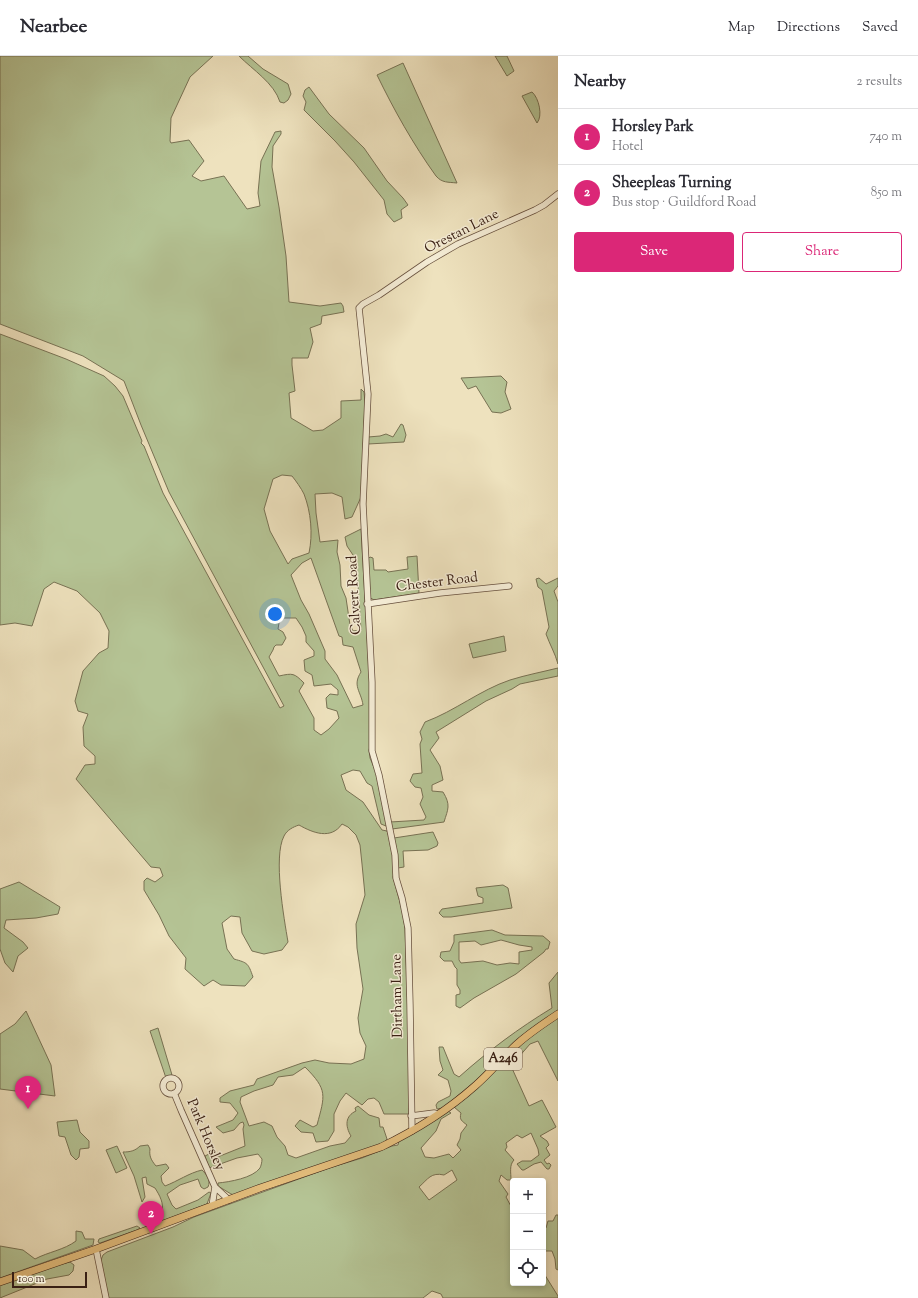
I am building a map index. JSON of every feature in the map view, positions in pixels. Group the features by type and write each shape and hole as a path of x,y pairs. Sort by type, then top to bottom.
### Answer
{"main road":[{"name":"A246","path":"0,1282 96,1249 260,1188 380,1147 412,1131 449,1108 475,1086 536,1028 558,1014"}],"street":[{"name":"Orestan Lane","path":"359,308 443,253 472,237 535,210 558,194"},
{"name":"Calvert Road","path":"359,308 368,394 363,504 373,702 372,751 379,775 395,856 396,878"},
{"name":"Chester Road","path":"367,604 440,593 509,586"},
{"name":"Dirtham Lane","path":"396,878 408,928 412,1131"},
{"name":"Park Horsley","path":"174,1093 180,1110 215,1187 230,1200"},
{"path":"411,1116 434,1113 438,1114"},
{"name":"Park Horsley","path":"212,1206 215,1187"},
{"path":"96,1249 106,1298"}],"green space":[{"path":"0,56 213,56 190,77 171,118 171,143 189,140 204,161 192,176 201,181 224,176 247,209 260,206 258,193 261,161 275,132 281,131 281,134 273,146 272,167 286,256 289,302 320,306 341,303 343,306 344,312 322,316 321,324 310,328 313,342 308,358 292,358 295,391 289,393 291,418 313,431 323,430 341,418 341,401 361,400 361,389 364,392 365,403 361,497 352,517 345,519 342,497 332,493 315,494 316,513 320,542 338,540 337,552 340,565 341,586 346,598 350,625 353,631 361,630 357,573 355,558 347,546 345,537 361,529 371,706 371,743 369,750 370,758 378,777 387,824 386,826 381,824 372,786 367,783 360,771 353,770 341,775 346,790 363,802 382,830 387,831 390,842 395,868 393,877 403,913 405,929 409,1039 409,1114 384,1114 379,1102 374,1098 368,1099 362,1105 346,1093 340,1101 334,1114 334,1131 328,1141 316,1142 313,1133 301,1132 295,1126 300,1120 313,1127 317,1125 322,1107 323,1093 321,1088 318,1082 305,1067 293,1075 278,1077 273,1085 241,1097 240,1102 249,1126 264,1122 272,1126 277,1137 285,1146 288,1155 296,1158 330,1146 345,1143 351,1136 347,1125 348,1118 356,1111 355,1108 358,1106 369,1115 379,1118 380,1127 383,1127 387,1139 383,1144 235,1195 218,1186 218,1183 247,1177 257,1171 260,1168 262,1160 258,1154 237,1158 209,1168 205,1156 209,1154 215,1158 245,1146 243,1122 240,1123 234,1130 223,1133 216,1127 233,1120 238,1113 230,1103 220,1102 220,1098 230,1091 254,1085 257,1079 302,1063 315,1060 329,1063 351,1064 364,1059 366,1046 360,1033 358,1018 363,989 357,948 356,924 365,895 360,845 356,835 348,827 342,824 333,832 322,834 299,825 290,829 284,836 279,858 280,888 288,942 282,950 264,954 252,951 242,933 240,917 231,916 222,923 227,949 234,959 247,964 253,977 245,986 221,985 213,980 204,986 185,969 186,958 169,936 159,915 144,890 144,881 147,878 155,882 163,876 160,868 151,867 76,779 85,765 95,764 95,756 84,746 83,727 88,714 78,711 75,701 83,671 99,653 108,648 109,631 100,613 77,591 54,582 44,589 32,626 15,623 0,625 0,334 66,359 104,376 123,396 142,441 141,443 144,446 163,493 280,708 284,706 169,492 124,381 83,356 0,324","holes":["282,475 292,476 301,489 304,494 311,523 309,553 292,559 288,564 270,531 264,509 273,479","311,558 339,636 342,637 343,645 353,647 361,672 358,677 357,685 363,705 353,708 337,675 325,659 325,651 291,575 302,563","284,618 296,618 306,636 306,642 314,651 314,656 304,660 305,671 312,675 314,686 331,684 338,690 338,695 330,694 326,698 327,708 337,711 339,718 321,735 314,730 314,718 299,691 304,683 298,677 293,675 287,674 279,676 269,657 274,647 276,645 282,645 286,638 283,632 278,629 279,623"]},
{"path":"239,56 248,56 263,69 288,84 291,94 288,100 284,103 280,102 277,95 268,83"},
{"path":"495,56 507,56 514,71 507,76"},
{"path":"403,63 457,183 443,181 436,176 404,127 377,75"},
{"path":"309,87 329,114 364,148 387,181 408,205 401,210 402,218 394,222 387,214 384,200 354,162 304,110 306,102 303,96 305,90"},
{"path":"532,92 537,98 540,112 537,123 522,96"},
{"path":"501,376 507,382 505,392 511,409 501,413 492,412 476,386 468,389 461,378"},
{"path":"401,424 403,425 406,435 404,442 368,444 368,437 386,434 393,437"},
{"path":"417,556 419,593 374,600 369,597 367,560 370,557 373,558 374,570 386,570 388,572 408,569 407,557"},
{"path":"539,578 546,584 558,578 558,586 554,591 558,602 558,664 546,634 549,627 542,590 538,587 536,579"},
{"path":"504,636 506,651 473,658 469,644"},
{"path":"558,668 558,676 520,684 486,701 436,732 439,738 430,750 440,766 443,780 432,785 432,791 443,792 447,800 448,810 444,822 392,829 390,822 424,820 426,817 420,804 423,797 421,788 415,787 410,781 413,774 422,773 420,744 422,739 420,732 425,722 499,684 516,678"},
{"path":"433,832 438,843 437,846 428,850 403,851 404,867 398,868 394,838"},
{"path":"19,882 60,907 58,914 36,918 6,920 4,928 23,942 28,948 18,956 13,972 5,963 0,949 0,889"},
{"path":"503,885 508,888 512,908 451,917 443,917 439,913 442,909 483,903 483,898 478,896 476,888"},
{"path":"492,930 505,935 543,936 550,942 548,949 546,949 516,974 474,998 460,1008 456,1006 456,995 460,994 460,990 457,985 457,969 452,961 444,961 440,957 441,952 450,951 454,942 454,935","holes":["501,940 532,947 532,950 519,952 519,964 510,963 497,965 483,961 461,963 459,960 459,942 475,941 481,945"]},
{"path":"558,972 558,1012 443,1108 437,1109 436,1105 438,1102 450,1096 451,1091 448,1080 438,1075 443,1070 440,1061 439,1047 443,1047 454,1074 459,1077 504,1040 552,1008 549,983"},
{"path":"26,1011 51,1065 55,1096 0,1089 0,1034 15,1024"},
{"path":"558,1017 558,1081 538,1041 530,1044 511,1066 529,1106 542,1100 556,1127 540,1136 547,1141 549,1145 546,1148 550,1155 544,1160 547,1164 549,1163 551,1165 549,1169 547,1169 541,1162 522,1170 517,1164 522,1161 531,1161 539,1155 531,1133 522,1138 517,1135 506,1143 507,1147 505,1150 514,1160 511,1167 511,1178 510,1180 507,1180 501,1175 499,1181 508,1194 506,1197 510,1204 510,1286 546,1286 546,1277 558,1298 443,1298 441,1294 432,1291 423,1298 107,1298 101,1260 103,1255 107,1252 173,1227 194,1217 329,1168 398,1145 399,1141 448,1111 451,1113 441,1119 436,1131 421,1148 425,1157 434,1158 449,1154 453,1158 461,1150 457,1145 461,1133 467,1125 461,1119 461,1113 454,1107 533,1033","holes":["452,1170 457,1180 429,1200 419,1187 433,1175 444,1175"]},
{"path":"158,1028 172,1075 166,1078 150,1031"},
{"path":"77,1120 80,1132 89,1141 89,1148 80,1149 79,1157 76,1160 71,1155 65,1137 59,1136 57,1122"},
{"path":"148,1145 151,1158 156,1166 166,1164 169,1168 161,1176 162,1182 165,1186 202,1170 208,1178 208,1187 204,1189 201,1187 198,1179 180,1185 167,1194 172,1205 176,1209 198,1200 209,1192 211,1193 207,1204 149,1225 150,1220 162,1213 161,1200 155,1188 147,1184 146,1177 142,1178 145,1197 142,1202 134,1176 123,1152 132,1151 140,1146"},
{"path":"117,1146 127,1168 116,1173 106,1150"},
{"path":"556,1215 558,1215 558,1270 556,1269 552,1251 546,1251 546,1228 548,1221 553,1221"},
{"path":"137,1226 140,1228 137,1230 100,1243 98,1242 99,1239"},
{"path":"76,1231 82,1232 85,1239 94,1239 93,1245 0,1278 0,1246 23,1250 35,1259 66,1247 76,1241"},
{"path":"70,1262 74,1265 73,1271 69,1275 47,1279 0,1298 0,1285"}],"place":[{"name":"Horsley Park","path":"28,1109"},
{"name":"Sheepleas Turning","path":"151,1234"}]}
